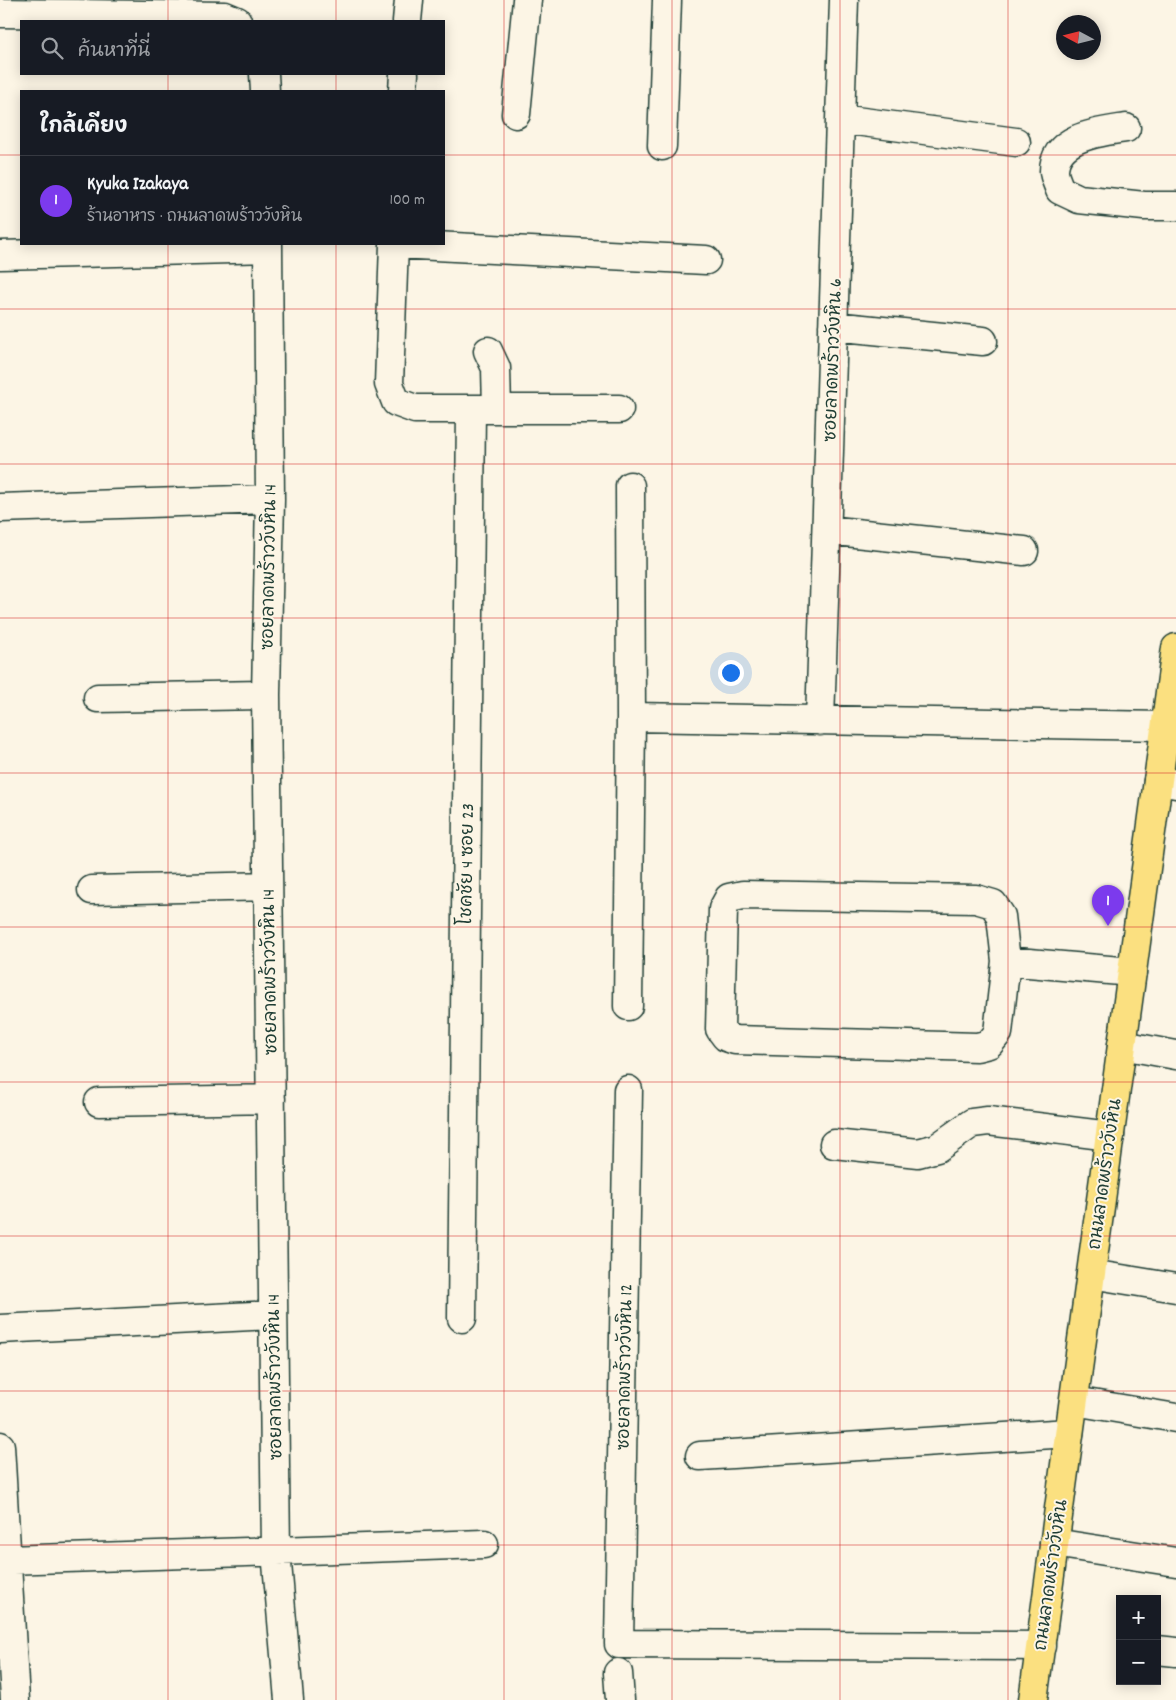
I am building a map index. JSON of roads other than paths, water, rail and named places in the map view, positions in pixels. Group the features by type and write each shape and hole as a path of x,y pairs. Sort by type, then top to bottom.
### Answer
{"main road":[{"name":"ถนนลาดพร้าววังหิน","path":"1033,1700 1132,972 1167,782 1166,726 1176,648"}],"street":[{"path":"407,20 409,0"},
{"path":"516,114 527,0"},
{"path":"662,146 667,0"},
{"name":"ซอยลาดพร้าววังหิน 6","path":"820,721 844,0"},
{"path":"0,13 225,16 234,20"},
{"path":"264,75 265,90"},
{"path":"403,90 404,75"},
{"path":"840,119 1016,142"},
{"path":"1126,128 1090,134 1068,144 1056,159 1054,172 1060,190 1079,199 1144,206 1176,206"},
{"path":"395,245 389,384 396,402 415,409 619,409"},
{"path":"414,245 706,260"},
{"path":"0,255 57,249 268,246"},
{"name":"ซอยลาดพร้าววังหิน 14","path":"268,246 270,499 266,695 276,1552 289,1700"},
{"path":"833,326 983,341"},
{"path":"488,351 496,368 497,409"},
{"name":"โชคชัย 4 ซอย 23","path":"462,1318 470,409"},
{"path":"628,1006 631,717 630,486"},
{"path":"0,508 270,499"},
{"path":"827,530 1024,551"},
{"path":"98,698 266,695"},
{"path":"631,717 1166,726"},
{"path":"92,890 268,886"},
{"path":"743,895 976,900 994,904 1001,916 1006,961 998,1032 989,1044 977,1047 735,1040 726,1037 720,1029 723,910 730,898 743,895"},
{"path":"1006,961 1132,972"},
{"path":"1122,1045 1176,1055"},
{"name":"ซอยลาดพร้าววังหิน 12","path":"628,1090 619,1644 1041,1646"},
{"path":"98,1102 271,1099"},
{"path":"834,1144 918,1152 937,1148 972,1123 988,1121 1110,1136"},
{"path":"1091,1274 1176,1288"},
{"path":"0,1329 273,1315"},
{"path":"1074,1401 1176,1418"},
{"path":"700,1456 1069,1433"},
{"path":"0,1446 15,1700"},
{"path":"1054,1543 1176,1562"},
{"path":"6,1560 484,1544"},
{"path":"1161,1650 1176,1652"},
{"path":"618,1673 620,1700"}],"place":[{"name":"Kyuka Izakaya","path":"1108,926"}]}
